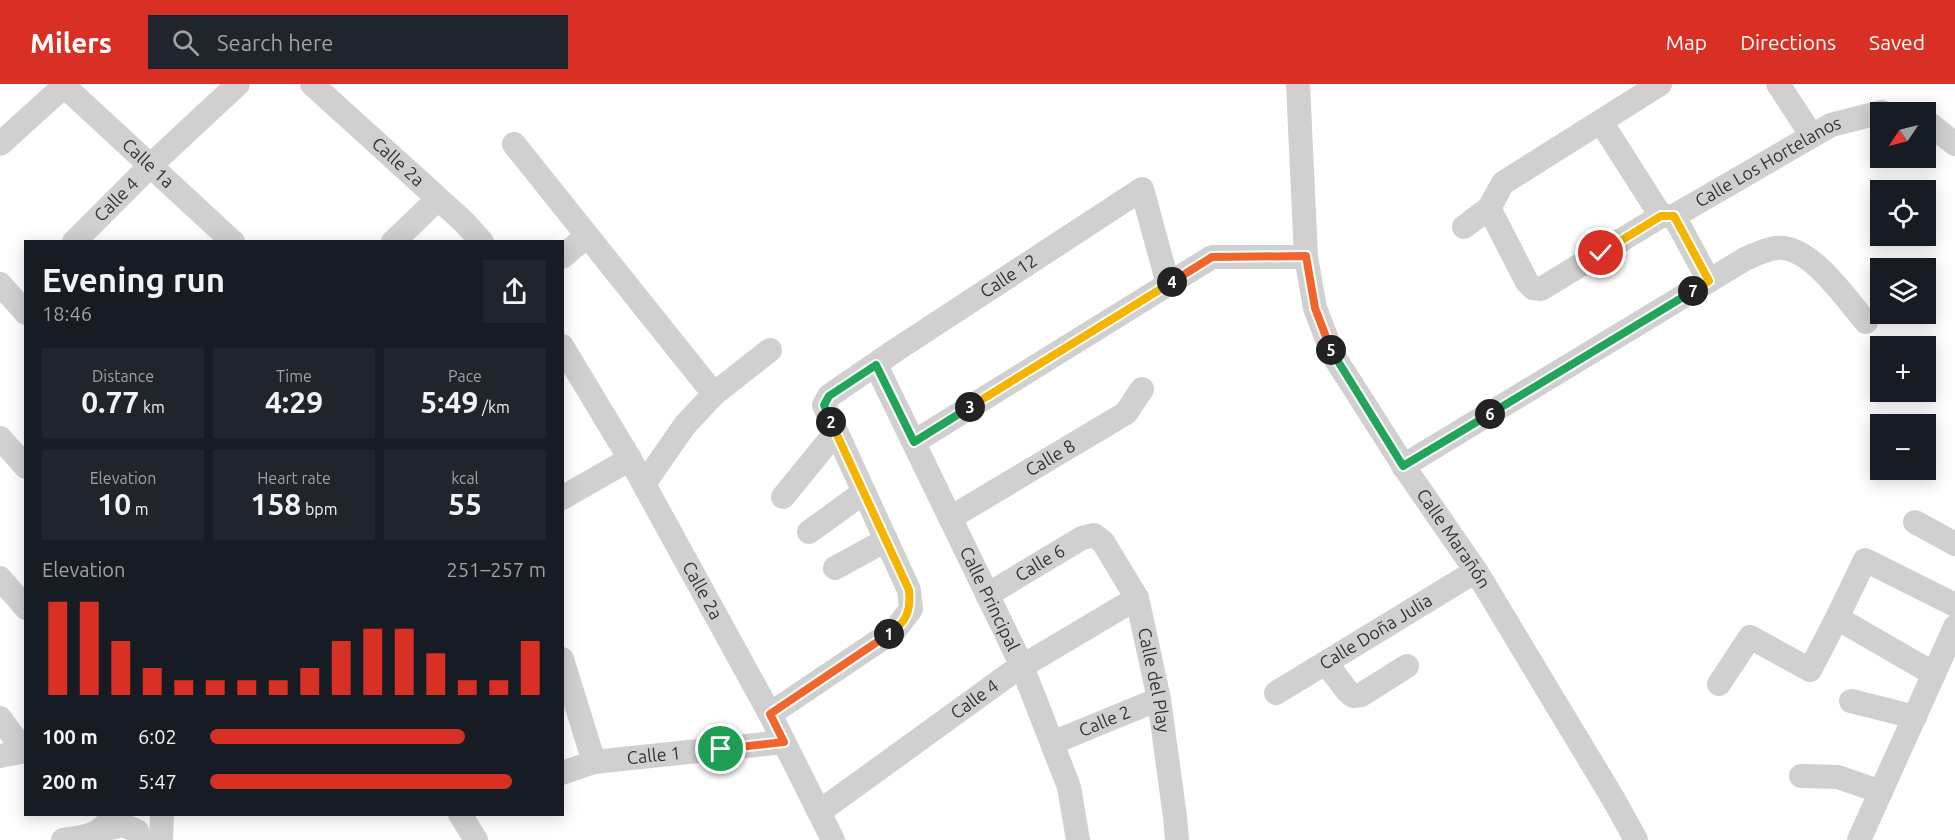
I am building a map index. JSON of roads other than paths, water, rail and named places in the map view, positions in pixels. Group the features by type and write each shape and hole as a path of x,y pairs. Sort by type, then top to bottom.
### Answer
{"street":[{"name":"Calle 4","path":"76,240 151,165 238,84"},
{"name":"Calle 2a","path":"312,84 480,240"},
{"name":"Calle Marañón","path":"1298,84 1306,256 1315,308 1333,355 1403,466 1476,571 1636,840"},
{"path":"1464,227 1489,207 1503,183 1660,84"},
{"path":"1778,84 1812,136"},
{"name":"Calle 1a","path":"63,85 231,240"},
{"path":"0,144 63,85"},
{"name":"Calle Los Hortelanos","path":"1489,207 1527,282 1533,288 1541,289 1831,125 1870,115"},
{"path":"1601,123 1667,216 1709,281"},
{"path":"1936,129 1955,144"},
{"path":"514,144 714,394"},
{"name":"Calle 12","path":"836,432 824,405 829,396 1142,189 1168,284"},
{"path":"395,240 438,199"},
{"path":"564,255 587,236"},
{"path":"1403,466 1745,259 1775,248 1794,249 1813,262 1866,322"},
{"path":"914,442 1212,257 1306,256"},
{"name":"Calle 2a","path":"564,349 644,484 770,714 833,840"},
{"path":"644,484 684,425 714,394 771,350"},
{"name":"Calle Principal","path":"876,365 1022,666 1069,787 1078,840"},
{"name":"Calle 8","path":"950,518 1126,412 1142,388"},
{"path":"770,714 895,630 910,609 909,590 836,432 783,497"},
{"path":"0,438 24,465"},
{"path":"564,497 630,459"},
{"path":"809,532 864,492"},
{"path":"1915,522 1955,544"},
{"name":"Calle 6","path":"987,595 1082,538 1094,535"},
{"name":"Calle del Play","path":"1094,535 1104,542 1137,598 1159,699 1177,840"},
{"path":"835,568 886,540"},
{"path":"1719,684 1750,637 1810,670 1865,560 1955,605"},
{"name":"Calle Doña Julia","path":"1276,693 1476,571"},
{"path":"0,578 24,606"},
{"name":"Calle 4","path":"819,812 1022,666 1137,598"},
{"path":"1837,618 1934,674"},
{"path":"1859,840 1955,627"},
{"path":"1326,663 1353,696 1361,695 1407,666"},
{"path":"564,664 594,762"},
{"name":"Calle 2","path":"1052,743 1159,699"},
{"path":"1851,701 1915,717"},
{"path":"0,718 24,751"},
{"name":"Calle 1","path":"564,772 594,762 784,742"},
{"path":"0,756 24,752"},
{"path":"1801,776 1838,777 1881,792"},
{"path":"161,840 162,816"},
{"path":"462,816 476,840"},
{"path":"63,840 81,838 109,822 137,831 140,840"}]}
